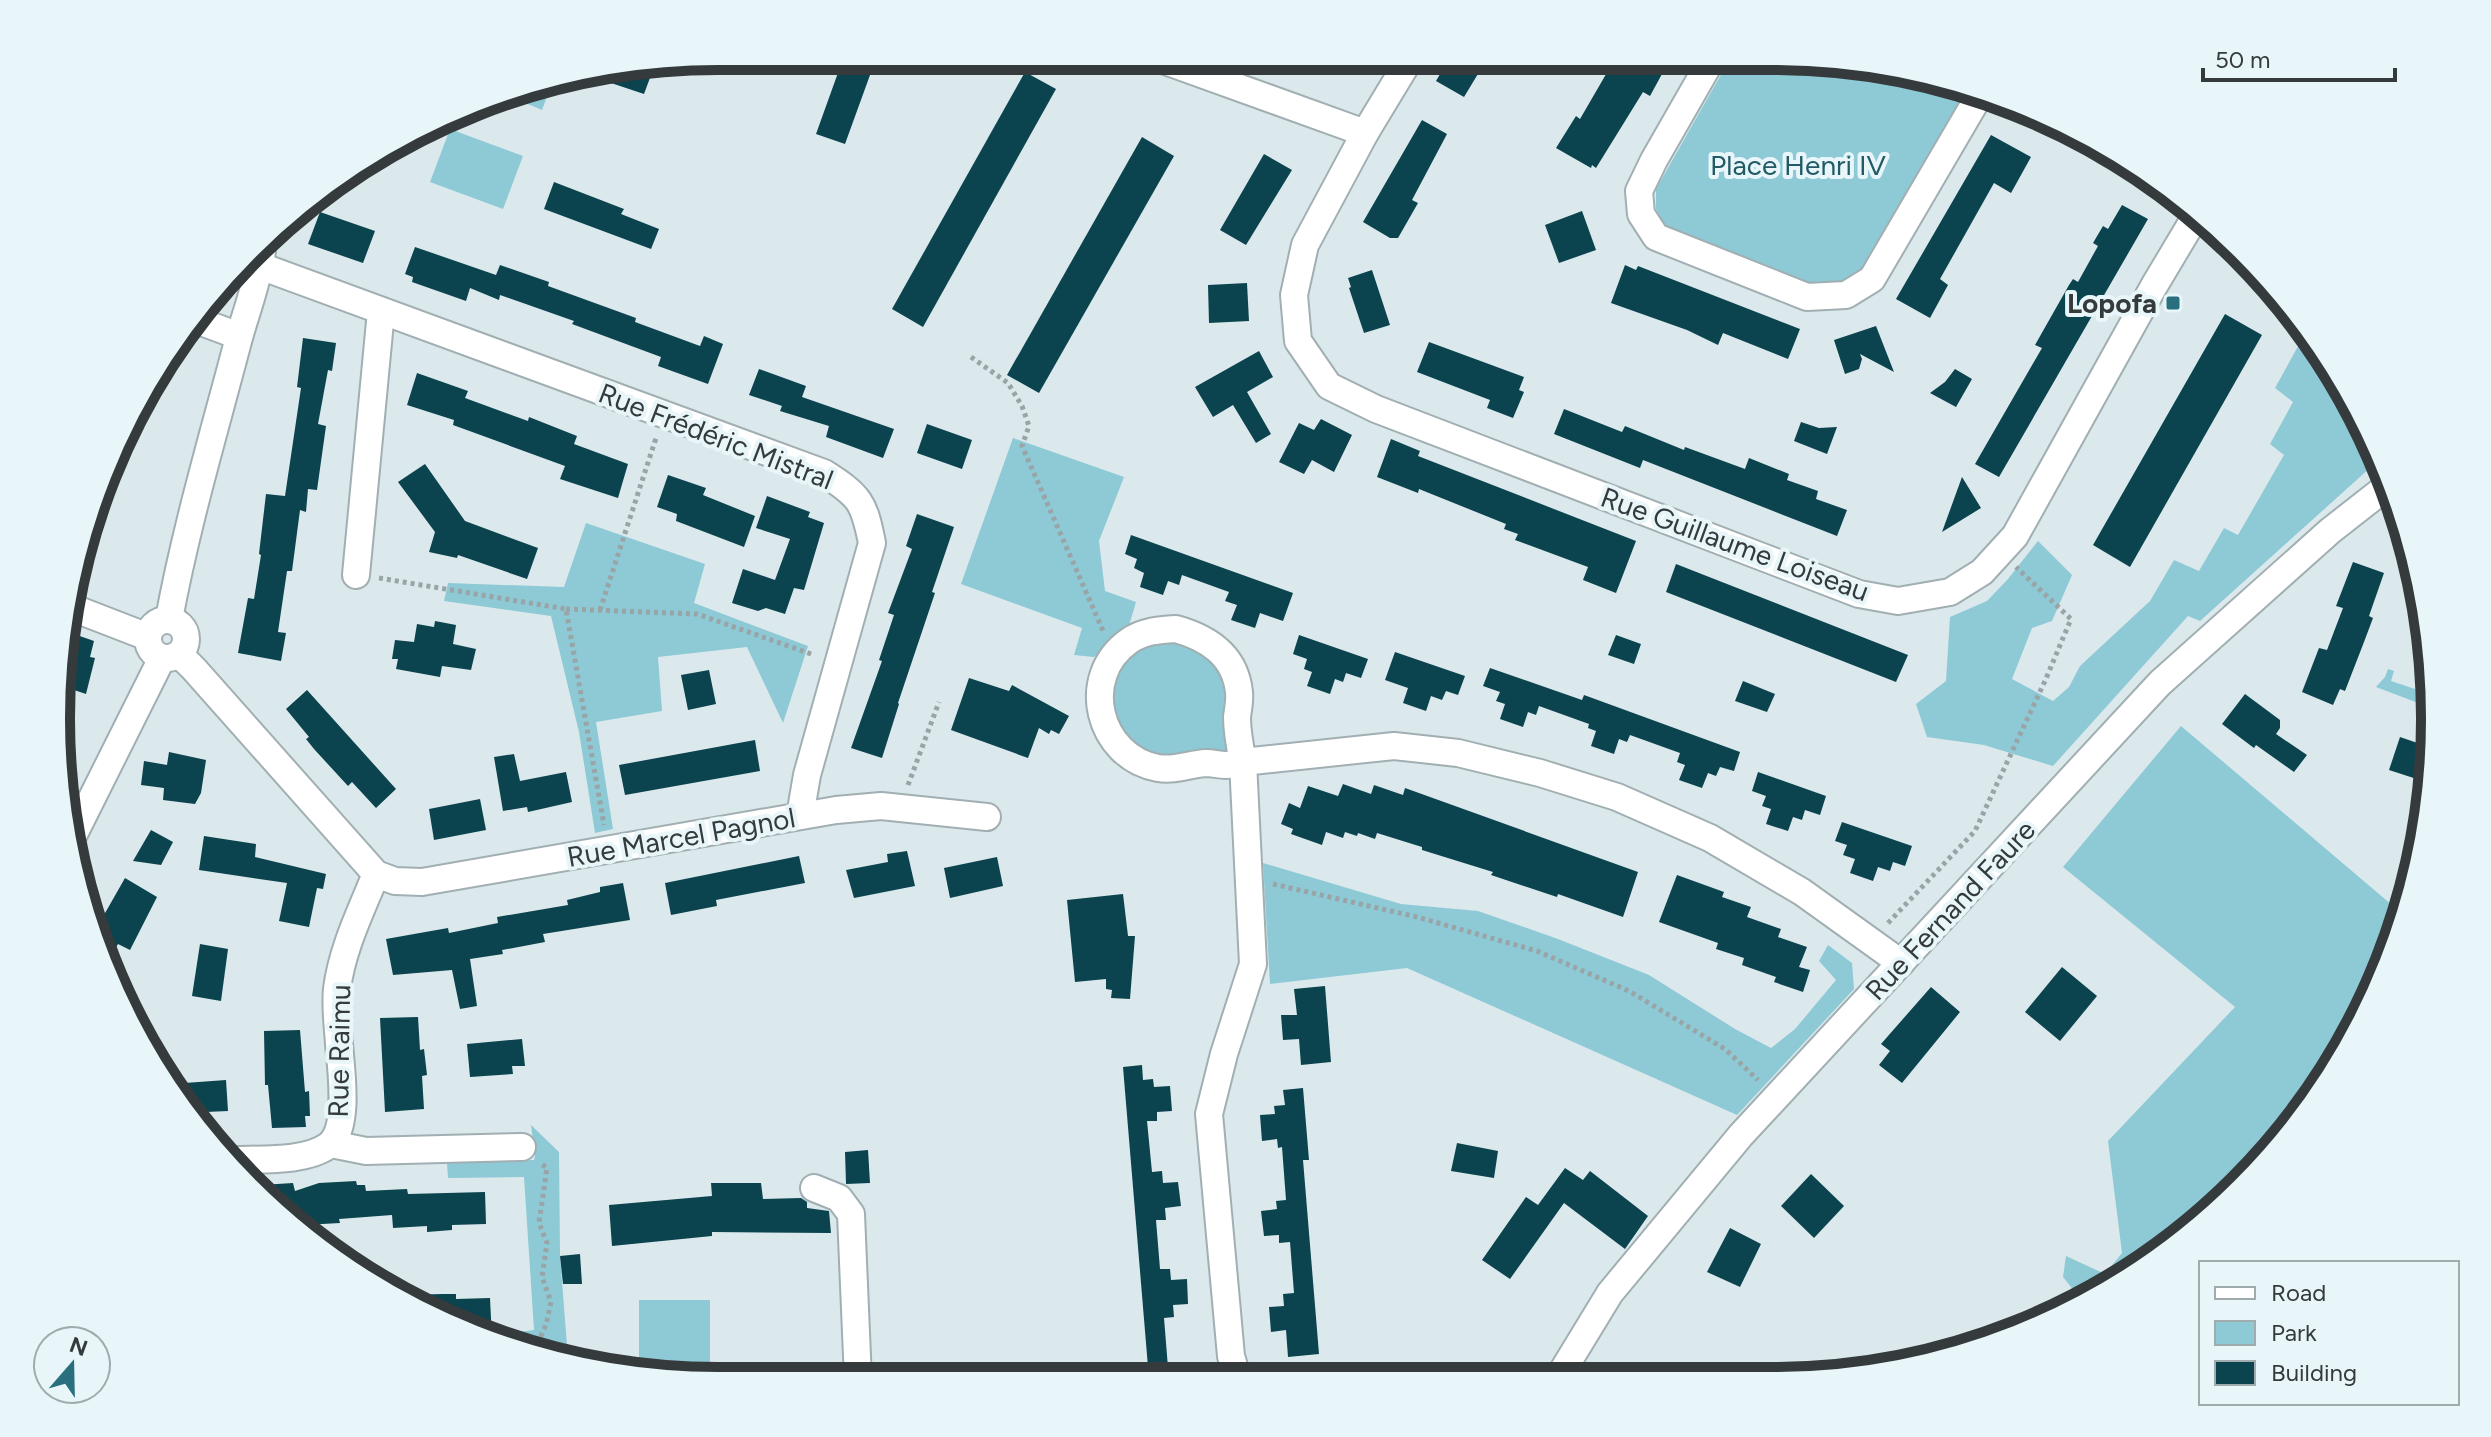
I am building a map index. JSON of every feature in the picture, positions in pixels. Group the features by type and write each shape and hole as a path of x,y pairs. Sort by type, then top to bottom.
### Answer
{"street":[{"path":"1190,70 1365,133 1403,70"},
{"path":"1706,70 1639,191 1641,214 1656,237 1807,297 1846,295 1872,279 1975,102"},
{"name":"Rue Guillaume Loiseau","path":"1365,133 1305,245 1294,295 1298,341 1329,386 1376,409 1859,594 1898,601 1950,592 1982,572 2015,536 2191,224"},
{"name":"Rue Frédéric Mistral","path":"262,258 381,311 824,473 852,490 866,512 872,543 807,775 800,816"},
{"path":"169,619 179,562 261,259"},
{"path":"356,575 381,311"},
{"path":"205,323 239,336"},
{"name":"Rue Fernand Faure","path":"1565,1367 1610,1293 1741,1135 2160,683 2330,531 2380,492"},
{"path":"79,611 163,650 194,669 376,874"},
{"path":"79,824 163,650 153,625 169,619 182,625 187,638 185,648 163,650"},
{"path":"1234,1367 1209,1114 1224,1054 1253,964 1243,762 1238,736 1239,692 1233,669 1219,649 1199,635 1176,629 1152,631 1130,640 1114,655 1101,679 1099,702 1104,726 1117,746 1136,761 1159,768 1183,768 1207,763 1225,765 1243,762 1394,746 1458,753 1540,773 1617,797 1710,838 1802,892 1901,963"},
{"name":"Rue Marcel Pagnol","path":"376,874 395,881 422,882 836,810 881,806 987,817"},
{"name":"Rue Raimu","path":"244,1160 294,1157 331,1144 342,1112 337,992 345,954 376,874"},
{"path":"331,1144 366,1151 522,1147"},
{"path":"814,1188 839,1198 851,1214 857,1367"}],"path":[{"path":"971,357 1008,383 1022,406 1029,426 1022,446 1114,655"},
{"path":"600,610 664,415"},
{"path":"1871,941 1975,831 2071,619 2001,551"},
{"path":"356,575 566,609 697,614 839,664"},
{"path":"566,609 608,850"},
{"path":"900,808 939,702"},
{"path":"1249,878 1417,917 1537,951 1629,991 1725,1049 1775,1098"},
{"path":"522,1147 547,1168 539,1223 547,1243 542,1277 551,1302 538,1341"}],"green space":[{"name":"Place Henri IV","path":"1724,70 1815,71 1857,76 1899,82 1962,98 1862,275 1845,289 1818,289 1664,225 1656,209 1656,189"},
{"path":"548,93 542,110 521,101"},
{"path":"450,129 523,156 503,209 430,182"},
{"path":"2300,342 2334,394 2371,467 2200,621 2188,616 2053,766 1984,745 1927,737 1916,704 1946,681 1950,617 1987,601 2038,541 2072,575 2052,621 2032,628 2012,679 2053,701 2069,687 2080,666 2150,601 2174,560 2199,571 2224,528 2238,535 2284,455 2270,444 2293,402 2275,388"},
{"path":"1013,438 1124,477 1099,541 1105,591 1136,602 1128,629 1094,657 1074,655 1082,628 961,584"},
{"path":"586,523 705,564 694,603 808,646 783,723 747,647 658,657 662,711 596,722 613,829 595,833 579,732 551,616 444,601 448,583 564,587"},
{"path":"1157,638 1196,645 1218,667 1226,698 1227,751 1169,756 1149,754 1116,729 1110,682 1119,661"},
{"path":"2388,669 2394,671 2391,681 2420,691 2421,704 2376,687"},
{"path":"2181,726 2393,906 2372,967 2334,1043 2312,1079 2260,1146 2200,1206 2167,1233 2133,1258 2075,1292 2063,1277 2066,1256 2105,1274 2122,1253 2108,1141 2235,1007 2063,867"},
{"path":"1263,863 1401,904 1478,911 1558,939 1649,975 1771,1048 1795,1029 1836,980 1819,961 1828,945 1852,963 1854,989 1737,1115 1407,968 1270,984"},
{"path":"531,1125 559,1152 560,1256 567,1349 510,1333 534,1330 524,1177 448,1178 447,1163 534,1160"},
{"path":"639,1300 710,1300 710,1367 639,1362"}],"building":[{"path":"839,70 872,70 845,144 816,134"},
{"path":"1442,70 1480,70 1464,97 1436,81"},
{"path":"1608,70 1655,70 1662,74 1650,96 1643,92 1596,168 1556,148 1576,116 1580,119"},
{"path":"1025,72 1056,89 923,327 892,309"},
{"path":"651,74 644,94 603,80"},
{"path":"1422,120 1447,134 1412,200 1418,203 1398,238 1390,238 1363,222"},
{"path":"1991,135 2031,157 2011,193 1994,183 1940,279 1948,285 1930,318 1896,299"},
{"path":"1142,137 1174,156 1039,393 1007,375"},
{"path":"1264,154 1292,170 1246,245 1220,230"},
{"path":"554,182 624,209 621,214 659,229 651,249 544,209"},
{"path":"2122,205 2148,219 1999,477 1975,464 2042,348 2035,345 2069,285 2073,279 2078,282 2098,246 2093,243 2103,226 2108,229"},
{"path":"1582,211 1596,250 1559,263 1545,225"},
{"path":"320,212 375,231 363,263 308,244"},
{"path":"415,247 496,275 500,265 549,282 548,286 636,318 635,322 700,346 704,336 723,344 708,384 658,366 661,357 500,295 499,300 470,288 466,301 412,282 413,277 405,274"},
{"path":"1625,265 1636,270 1638,266 1800,329 1788,359 1723,333 1718,345 1687,330 1611,303"},
{"path":"1372,270 1390,325 1364,333 1348,278"},
{"path":"1247,283 1249,321 1209,323 1208,285"},
{"path":"2225,314 2262,335 2130,567 2093,545"},
{"path":"1876,326 1894,372 1860,354 1859,369 1845,374 1834,340"},
{"path":"303,338 336,343 318,424 326,426 317,490 308,489 306,512 300,510 292,571 287,571 278,632 286,633 281,661 238,653 248,598 254,599 266,494 285,496 301,388 297,387"},
{"path":"1429,342 1524,377 1519,390 1524,392 1513,418 1487,408 1490,400 1417,372"},
{"path":"1259,351 1273,377 1247,392 1271,434 1256,443 1233,405 1213,417 1195,387"},
{"path":"759,369 806,386 802,397 894,429 883,458 826,437 829,426 780,411 782,406 749,395"},
{"path":"1955,369 1972,379 1956,407 1930,393 1945,382"},
{"path":"417,373 468,391 465,398 528,421 529,417 577,436 574,444 628,464 618,498 560,479 565,466 453,425 454,420 407,405"},
{"path":"1564,409 1622,432 1625,426 1684,450 1685,447 1745,469 1749,458 1789,474 1787,480 1818,491 1816,499 1847,510 1837,536 1643,460 1640,468 1554,434"},
{"path":"1321,419 1352,435 1334,472 1312,460 1304,474 1279,462 1299,423 1314,430"},
{"path":"1801,422 1819,428 1837,427 1827,454 1794,441"},
{"path":"927,424 972,440 962,469 917,453"},
{"path":"1391,439 1420,451 1418,456 1636,541 1616,593 1583,580 1588,567 1515,540 1518,534 1504,529 1506,524 1419,489 1418,493 1377,477"},
{"path":"425,464 465,521 538,548 527,579 458,555 457,558 429,552 435,532 398,482"},
{"path":"668,475 706,488 703,495 755,516 744,547 676,521 677,514 657,507"},
{"path":"1962,477 1981,508 1942,532"},
{"path":"767,496 810,512 808,517 824,523 804,590 794,588 785,614 766,608 758,611 732,603 743,569 775,580 790,539 756,528"},
{"path":"917,514 954,527 882,758 851,748 882,661 879,660 894,615 888,613 912,549 906,546"},
{"path":"1131,535 1293,593 1283,621 1260,613 1255,628 1231,620 1237,605 1225,601 1229,592 1182,575 1179,585 1168,581 1163,595 1140,587 1144,573 1134,568 1137,559 1125,554"},
{"path":"2353,562 2384,573 2369,616 2373,618 2364,642 2345,691 2340,689 2333,705 2302,692 2319,648 2327,650 2343,608 2336,606"},
{"path":"1676,564 1908,655 1896,682 1666,592"},
{"path":"435,621 456,625 453,644 476,649 471,670 442,666 440,677 396,669 398,659 392,659 395,640 414,642 417,624 434,627"},
{"path":"76,635 94,641 90,657 95,658 86,694 71,689"},
{"path":"1299,635 1368,659 1361,678 1346,673 1343,682 1335,679 1330,694 1307,686 1312,672 1304,669 1307,659 1293,654"},
{"path":"1616,635 1641,644 1634,664 1608,655"},
{"path":"1395,652 1465,676 1458,695 1446,691 1442,700 1431,696 1426,711 1403,703 1408,688 1385,680"},
{"path":"1490,668 1582,700 1584,695 1740,752 1734,771 1720,767 1716,776 1708,773 1702,788 1679,780 1685,765 1677,762 1680,753 1630,735 1627,742 1619,739 1614,754 1591,746 1596,731 1588,728 1589,724 1539,706 1536,715 1528,712 1523,727 1500,719 1505,704 1496,701 1500,692 1483,686"},
{"path":"709,670 716,704 688,710 681,675"},
{"path":"969,678 1009,691 1012,685 1069,716 1059,734 1051,730 1049,734 1039,728 1028,758 951,730"},
{"path":"1743,681 1775,694 1767,712 1735,701"},
{"path":"307,690 396,789 376,808 352,782 348,786 314,749 306,739 309,737 286,709"},
{"path":"2245,694 2280,720 2276,734 2307,755 2294,772 2222,724"},
{"path":"2400,737 2420,744 2418,779 2389,770"},
{"path":"755,740 760,771 625,795 619,765"},
{"path":"169,752 206,760 201,793 195,804 163,800 164,788 141,785 144,761 167,765"},
{"path":"514,754 520,781 566,772 572,802 528,812 527,807 503,811 494,757"},
{"path":"1758,772 1826,796 1820,815 1805,810 1802,820 1793,817 1788,831 1766,824 1771,809 1762,806 1766,796 1752,791"},
{"path":"1343,784 1371,794 1374,785 1403,795 1405,788 1638,872 1623,917 1491,875 1493,872 1377,833 1375,839 1345,832 1343,838 1326,832 1322,845 1291,834 1293,829 1281,824 1289,803 1300,808 1308,786 1338,796"},
{"path":"480,799 486,830 434,840 429,809"},
{"path":"1842,822 1912,846 1905,866 1893,862 1890,871 1878,867 1873,881 1850,873 1855,859 1843,855 1847,845 1835,841"},
{"path":"151,830 173,842 161,865 133,861"},
{"path":"204,836 256,844 255,857 326,874 323,889 317,888 309,927 279,921 287,883 199,870"},
{"path":"907,851 915,886 854,898 846,870 888,862 887,854"},
{"path":"799,856 805,883 716,900 717,906 671,915 665,883"},
{"path":"997,857 1003,886 950,898 944,868"},
{"path":"1677,875 1724,892 1722,897 1751,907 1747,917 1781,929 1778,937 1807,947 1799,967 1810,970 1803,992 1774,982 1776,977 1742,965 1744,958 1716,949 1718,943 1659,922"},
{"path":"125,878 157,897 130,950 118,944 113,952 102,919"},
{"path":"623,883 630,920 543,934 545,942 502,950 503,954 470,959 477,1006 460,1009 452,970 393,975 386,939 448,928 449,933 498,923 497,917 568,905 567,900 600,892 600,887"},
{"path":"1123,894 1128,936 1135,936 1130,999 1111,998 1112,990 1106,989 1106,979 1075,982 1067,900"},
{"path":"200,944 228,949 221,1001 192,996"},
{"path":"2062,967 2097,996 2060,1041 2025,1012"},
{"path":"1325,986 1331,1062 1301,1065 1299,1039 1283,1040 1281,1015 1297,1015 1294,989"},
{"path":"1931,987 1960,1012 1902,1083 1879,1065 1890,1051 1881,1044"},
{"path":"418,1017 420,1050 424,1049 427,1075 422,1076 424,1109 385,1112 380,1018"},
{"path":"300,1030 310,1116 305,1116 306,1127 272,1128 268,1085 265,1085 264,1031"},
{"path":"522,1039 525,1066 512,1066 513,1074 470,1077 467,1044"},
{"path":"1142,1065 1143,1080 1153,1079 1154,1087 1170,1086 1172,1111 1157,1112 1157,1121 1147,1121 1152,1172 1162,1171 1163,1183 1178,1182 1181,1206 1165,1208 1166,1220 1156,1220 1160,1269 1170,1269 1171,1280 1187,1279 1188,1304 1173,1305 1174,1317 1164,1318 1168,1367 1148,1367 1123,1067"},
{"path":"226,1080 228,1111 206,1112 206,1116 182,1083"},
{"path":"1303,1088 1309,1160 1303,1160 1319,1354 1288,1357 1286,1330 1271,1332 1269,1307 1284,1306 1283,1294 1294,1293 1290,1242 1279,1243 1279,1235 1264,1236 1261,1211 1277,1209 1276,1201 1286,1200 1282,1147 1278,1148 1277,1139 1262,1141 1260,1115 1275,1114 1274,1106 1285,1105 1283,1090"},
{"path":"1457,1143 1498,1151 1494,1178 1451,1171"},
{"path":"868,1150 870,1183 846,1184 845,1152"},
{"path":"1565,1168 1583,1180 1590,1171 1648,1216 1625,1249 1564,1203 1510,1279 1482,1260 1526,1197 1538,1205"},
{"path":"1811,1174 1844,1206 1814,1238 1781,1206"},
{"path":"356,1181 357,1185 365,1185 366,1191 407,1189 408,1194 485,1192 486,1224 452,1225 452,1230 427,1232 427,1226 393,1228 392,1215 314,1224 268,1185 293,1183 295,1191 319,1183"},
{"path":"711,1183 761,1183 763,1199 801,1198 807,1202 807,1208 829,1211 831,1233 712,1232 712,1236 612,1246 609,1205 712,1196"},
{"path":"1730,1228 1761,1244 1740,1287 1707,1272"},
{"path":"580,1254 582,1284 563,1284 560,1256"},
{"path":"456,1294 456,1299 490,1298 491,1326 470,1318 422,1295"}],"place":[{"name":"Lopofa","path":"2173,303"}]}
